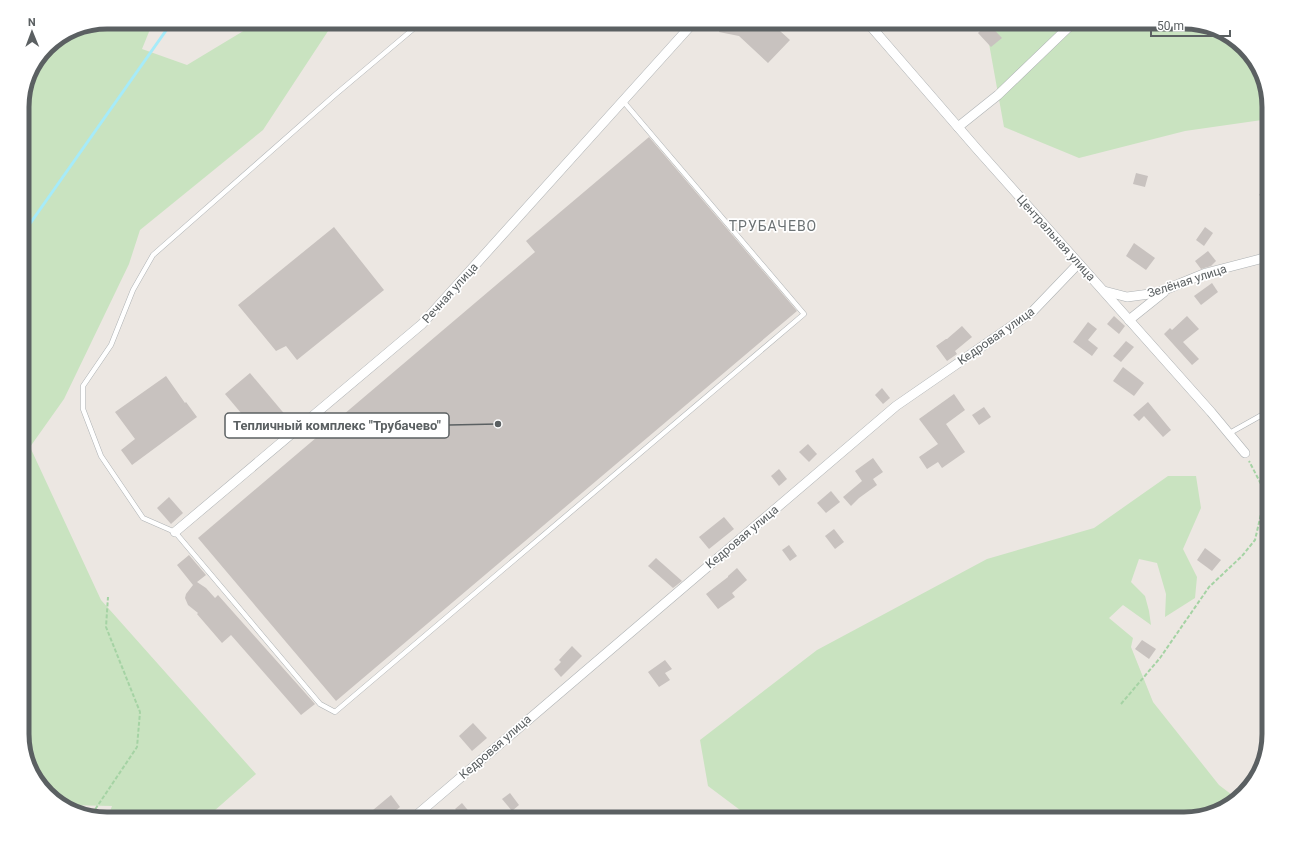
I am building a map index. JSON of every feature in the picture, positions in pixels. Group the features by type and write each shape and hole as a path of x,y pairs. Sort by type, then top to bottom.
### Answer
{"street":[{"name":"Речная улица","path":"175,532 422,324 688,29"},
{"name":"Центральная улица","path":"873,29 1078,264 1211,412 1245,453"},
{"path":"958,127 998,95 1067,29"},
{"name":"Зелёная улица","path":"1103,291 1127,297 1157,293 1206,273 1262,258"},
{"name":"Кедровая улица","path":"420,812 896,406 1032,312 1078,264"},
{"path":"1129,320 1168,289"}],"lane":[{"path":"412,29 336,94 153,255 133,290 110,345 83,386 83,409 101,456 143,518 175,532 320,704 335,712 804,314 623,101"},
{"path":"1228,434 1262,415"}],"path":[{"path":"1245,453 1261,484 1262,490"},
{"path":"1121,704 1160,658 1209,587 1242,556 1255,540 1262,510"},
{"path":"94,810 137,747 140,712 106,627 108,597"}],"green space":[{"path":"150,29 142,49 187,65 246,29 329,29 263,130 140,230 129,264 64,399 30,447 101,600 256,774 213,812 110,812 112,806 75,805 68,802 52,789 39,773 33,759 29,739 29,102 32,87 39,68 56,48 77,35 97,30"},
{"path":"987,29 1184,29 1204,32 1214,35 1227,42 1243,56 1249,64 1258,82 1262,102 1262,120 1185,131 1079,158 1004,127"},
{"path":"1168,476 1196,476 1201,508 1183,549 1197,577 1195,598 1165,617 1166,594 1157,563 1139,559 1131,582 1145,596 1151,625 1123,605 1109,618 1133,638 1131,647 1153,702 1219,785 1232,795 1227,799 1214,806 1184,812 743,812 708,786 700,740 817,650 987,559 1094,528"}],"building":[{"path":"720,29 778,29 790,40 768,63 739,36 719,32"},
{"path":"982,29 994,29 1002,38 991,47 978,33"},
{"path":"649,137 797,311 336,701 198,538 535,252 526,241"},
{"path":"1136,173 1148,176 1145,187 1133,184"},
{"path":"334,227 384,290 297,360 286,346 276,351 238,305"},
{"path":"1205,227 1213,233 1204,246 1196,240"},
{"path":"1134,243 1155,258 1146,270 1126,256"},
{"path":"1208,251 1216,261 1211,266 1201,269 1195,261"},
{"path":"1212,283 1218,292 1201,305 1194,296"},
{"path":"1114,316 1125,326 1119,334 1107,324"},
{"path":"1187,316 1199,329 1183,342 1199,359 1192,365 1164,334 1170,328 1172,330"},
{"path":"1088,322 1097,329 1088,340 1098,348 1092,356 1073,342"},
{"path":"962,326 972,337 955,351 957,354 947,361 936,346"},
{"path":"1126,341 1134,347 1121,362 1113,356"},
{"path":"1123,367 1144,383 1134,396 1113,381"},
{"path":"250,373 287,417 262,438 225,394"},
{"path":"166,376 197,417 132,465 121,450 135,439 115,412"},
{"path":"882,388 890,398 883,404 875,395"},
{"path":"954,394 965,410 946,424 965,452 942,468 938,462 927,469 919,457 938,444 919,419"},
{"path":"1148,402 1171,430 1163,437 1144,416 1139,421 1133,415"},
{"path":"984,407 991,417 979,425 972,415"},
{"path":"808,444 817,454 809,462 799,452"},
{"path":"873,458 883,472 873,479 877,485 851,506 843,497 862,481 855,471"},
{"path":"779,469 787,479 779,486 771,476"},
{"path":"831,491 840,502 826,513 817,503"},
{"path":"169,497 183,513 171,524 157,508"},
{"path":"724,517 734,529 709,549 699,537"},
{"path":"834,529 844,542 835,549 825,536"},
{"path":"789,545 797,556 790,561 782,550"},
{"path":"1205,548 1221,560 1212,571 1197,560"},
{"path":"189,555 206,575 197,582 206,588 215,598 218,595 315,704 301,715 231,635 222,643 197,614 198,613 188,605 185,598 186,594 193,585 177,565"},
{"path":"656,558 682,581 673,588 648,566"},
{"path":"737,568 747,580 732,593 735,597 718,609 706,594"},
{"path":"1142,640 1156,649 1149,659 1135,649"},
{"path":"572,646 582,656 561,677 554,669 561,662 559,660"},
{"path":"665,660 672,669 665,673 670,680 659,687 648,672"},
{"path":"473,723 487,738 472,751 459,736"},
{"path":"510,793 519,805 512,811 502,799"},
{"path":"391,795 400,807 394,812 375,812 373,810"},
{"path":"462,803 469,812 458,812 455,809"}],"waterway":[{"path":"29,225 167,29"}],"place":[{"name":"Тепличный комплекс \"Трубачево\"","path":"498,424"}],"district":[{"name":"ТРУБАЧЕВО","path":"773,226"}]}
